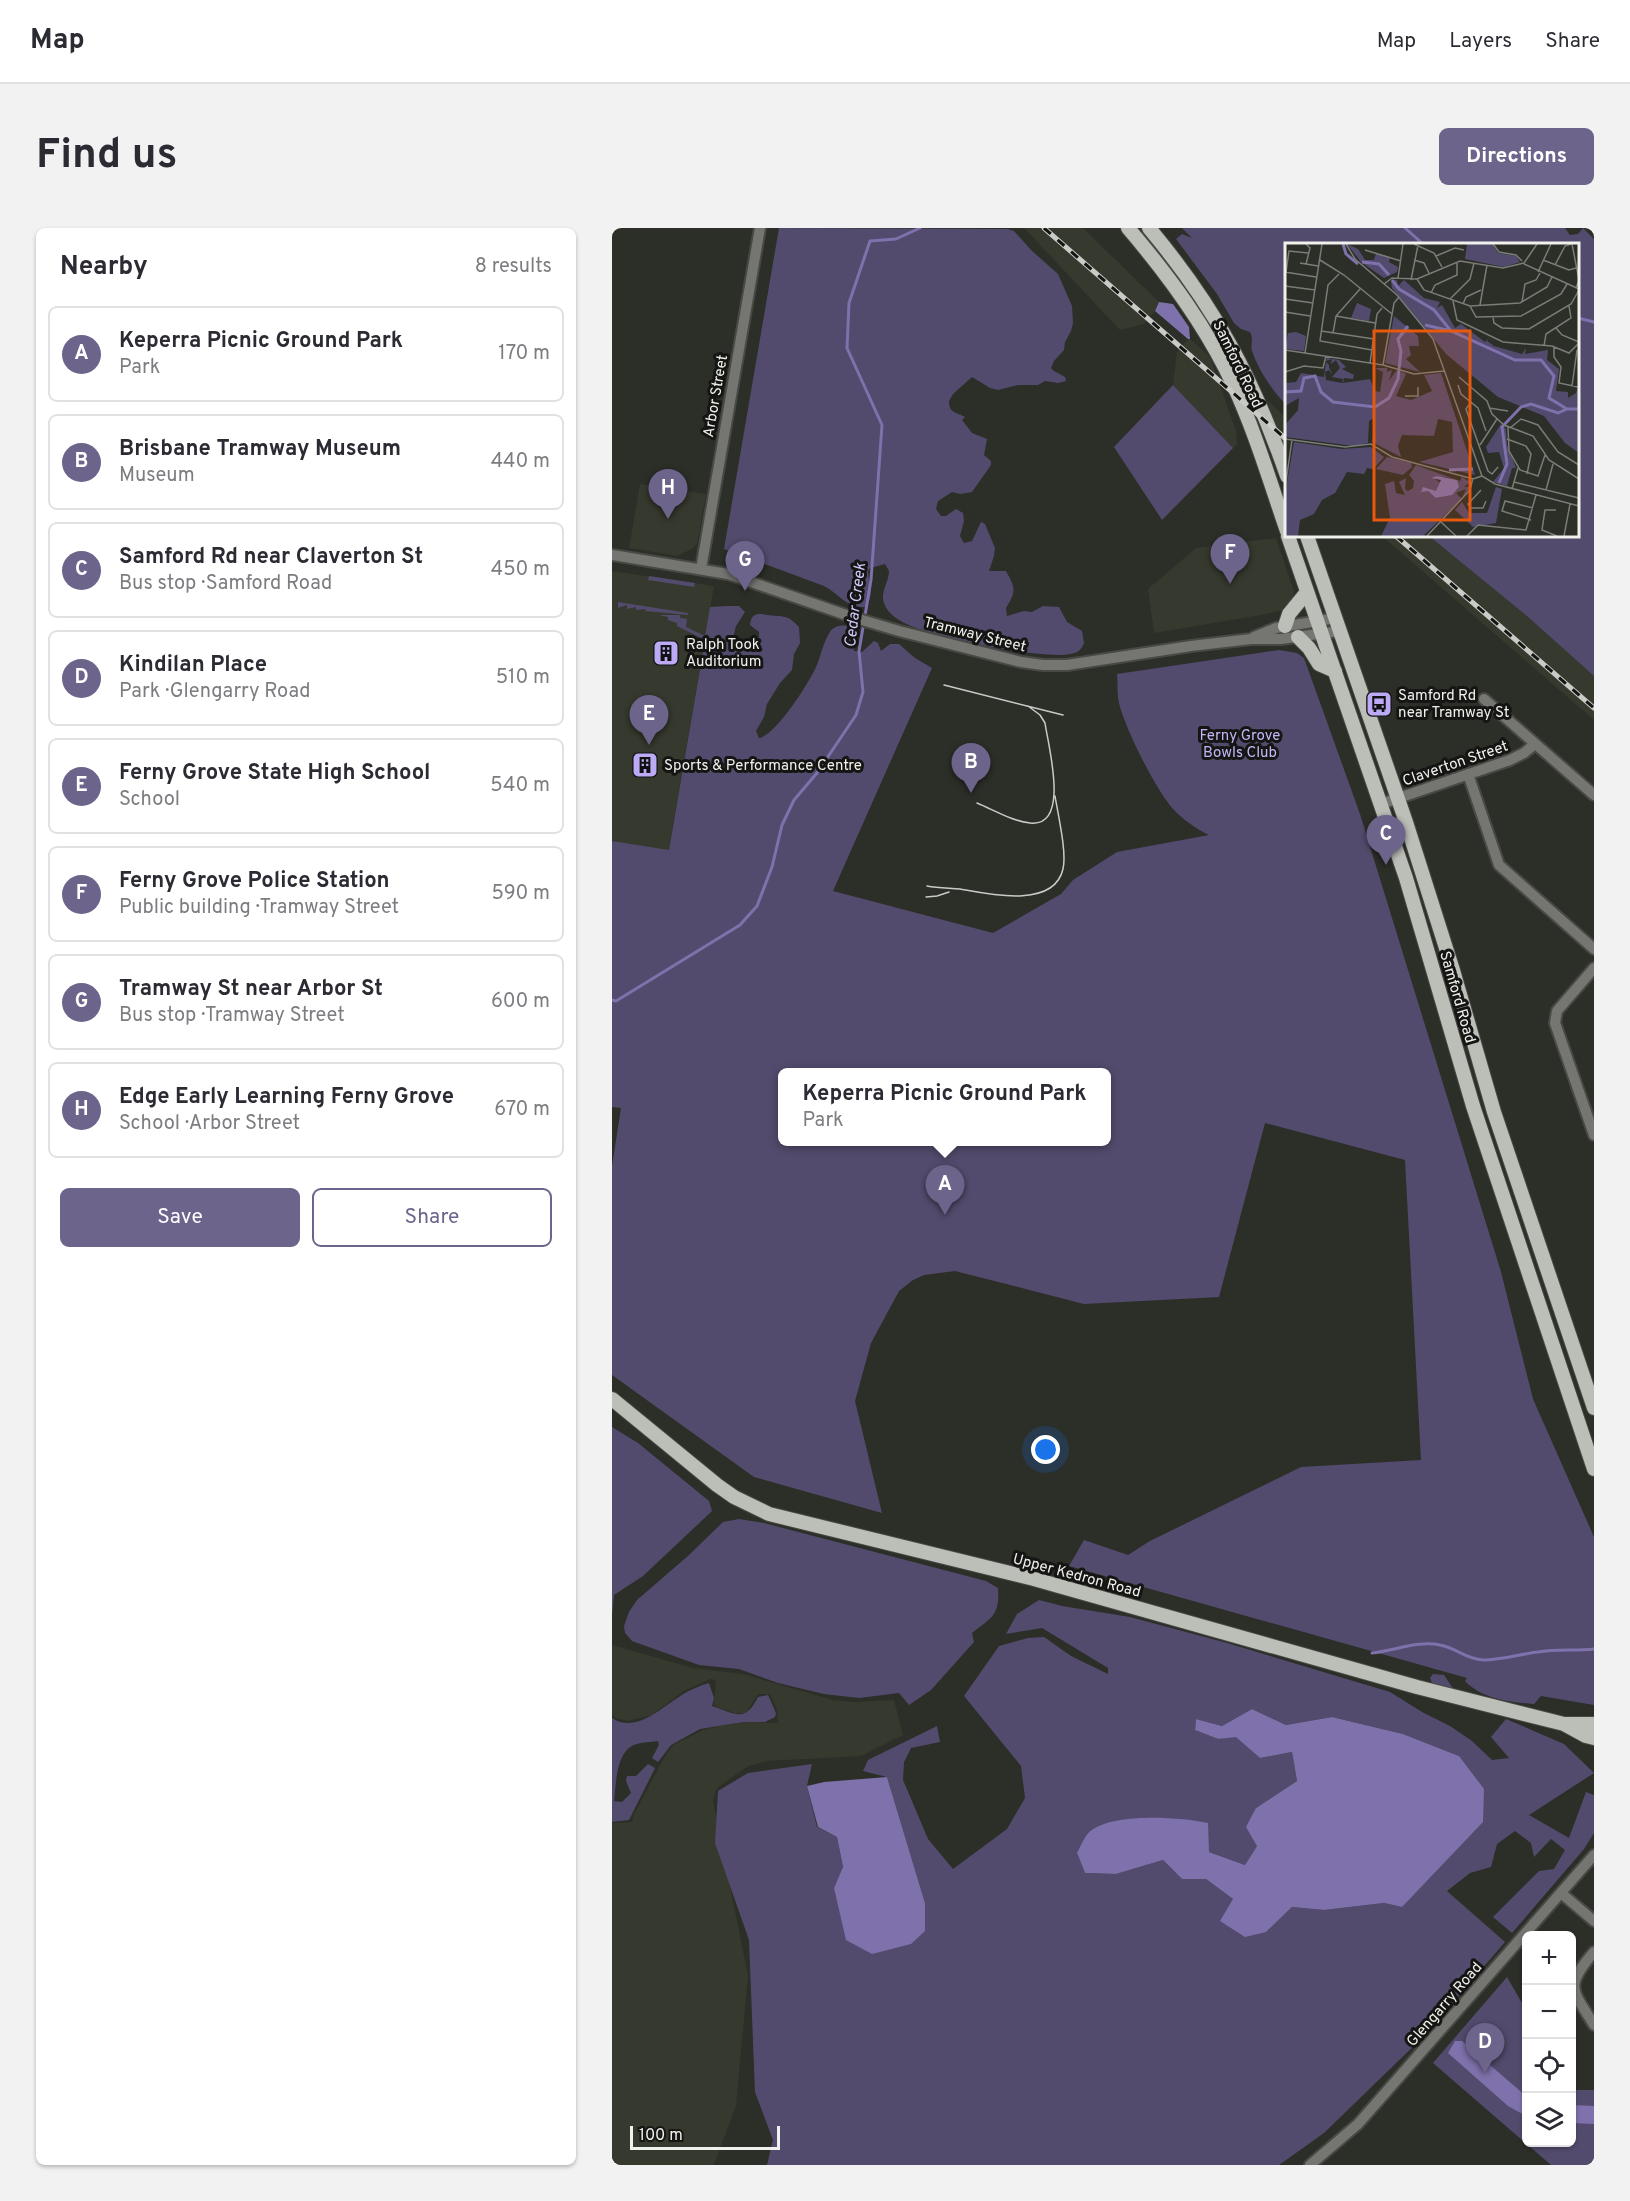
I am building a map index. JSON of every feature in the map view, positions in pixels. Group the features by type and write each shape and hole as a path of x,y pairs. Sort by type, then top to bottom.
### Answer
{"main road":[{"name":"Samford Road","path":"1128,228 1180,294 1221,360 1252,430 1285,527"},
{"name":"Samford Road","path":"1149,228 1179,264 1209,306 1235,352 1263,411 1285,471"},
{"name":"Samford Road","path":"1288,537 1406,878 1495,1174 1594,1469"},
{"name":"Samford Road","path":"1307,537 1398,799 1452,967 1494,1112 1594,1408"},
{"path":"1285,626 1289,614 1307,592"},
{"path":"1298,637 1309,648 1319,664 1335,671"},
{"name":"Upper Kedron Road","path":"612,1399 717,1485 734,1497 769,1514 1034,1579 1417,1687 1564,1724 1594,1724"},
{"name":"Upper Kedron Road","path":"1564,1724 1594,1738"}],"street":[{"name":"Arbor Street","path":"700,569 760,228"},
{"name":"Tramway Street","path":"612,555 728,574 898,631 1010,660 1043,665 1066,665 1137,653 1251,639 1298,637 1320,627"},
{"name":"Tramway Street","path":"1251,639 1285,626 1338,625"},
{"path":"1484,699 1594,795"},
{"name":"Claverton Street","path":"1381,804 1517,757 1536,744"},
{"path":"1468,774 1499,865 1594,949"},
{"path":"1594,968 1557,1011 1555,1023 1594,1135"},
{"name":"Glengarry Road","path":"1310,2165 1358,2124 1594,1855"},
{"path":"1561,1893 1594,1921"},
{"path":"1594,1952 1577,1971 1574,1983 1574,1993 1594,2025"}],"shaded area":[{"path":"1024,228 1083,228 1159,302 1155,311 1144,324 1120,330"},
{"path":"1159,302 1173,304 1189,327 1190,339 1155,311"},
{"path":"1188,339 1210,357 1236,431 1237,444 1233,448 1173,385 1177,352"},
{"path":"1267,400 1285,417 1285,449"},
{"path":"640,484 706,494 697,544 692,549 677,556 629,548"},
{"path":"1383,537 1430,537 1528,617 1594,676 1594,720"},
{"path":"1276,538 1294,591 1292,600 1283,610 1154,633 1148,589 1196,548"},
{"path":"612,571 714,586 650,959 612,1067"},
{"path":"612,1645 693,1668 743,1674 833,1700 854,1702 894,1700 903,1735 861,1756 767,1761 748,1766 717,1788 713,1801 748,1976 736,2106 714,2165 612,2165 612,1823 632,1822 634,1814 673,1745 703,1730 721,1726 748,1722 778,1723 777,1710 770,1694 758,1694 746,1713 734,1713 714,1706 716,1680 710,1679 684,1691 652,1715 627,1721 616,1718 612,1714"},
{"path":"1252,1709 1286,1725 1332,1717 1403,1734 1459,1756 1484,1789 1483,1822 1402,1907 1384,1903 1324,1910 1292,1907 1266,1932 1245,1937 1220,1921 1233,1899 1206,1879 1182,1879 1163,1860 1116,1874 1085,1873 1077,1853 1090,1832 1116,1821 1148,1818 1208,1823 1209,1852 1245,1865 1257,1846 1246,1827 1256,1808 1297,1781 1292,1752 1260,1758 1236,1737 1218,1739 1195,1730 1196,1719 1222,1726"},
{"path":"887,1777 925,1903 925,1931 911,1944 872,1954 846,1940 834,1888 843,1867 837,1837 818,1827 807,1786 824,1782"},
{"path":"1455,2041 1462,2041 1522,2093 1522,2114 1508,2106 1448,2053"},
{"path":"1576,2105 1594,2106 1594,2124 1576,2123"}],"green space":[{"path":"779,228 1008,229 1014,231 1058,274 1072,306 1073,323 1064,350 1051,368 1065,377 1066,381 1058,383 1045,381 1038,385 1018,385 998,390 972,377 953,394 949,401 950,408 965,417 962,420 972,433 987,439 984,455 991,461 991,465 972,492 960,494 952,492 938,501 936,509 941,516 946,516 956,509 963,513 964,521 960,536 964,543 972,541 981,522 985,524 995,548 989,571 1006,571 1014,590 1006,608 1007,616 1024,611 1032,612 1043,606 1059,607 1067,622 1082,631 1084,643 1079,651 1073,654 1057,655 1015,651 943,636 907,624 891,614 884,603 883,595 889,571 885,564 870,568 868,571 870,599 865,607 859,607 848,603 824,586 724,549"},
{"path":"1182,228 1565,228 1570,235 1578,234 1583,228 1594,239 1594,676 1528,617 1430,537 1579,537 1579,243 1285,243 1285,404 1258,366 1252,351 1250,332 1234,323 1217,294 1176,239 1182,234 1192,238"},
{"path":"1173,385 1233,448 1162,520 1114,447"},
{"path":"649,576 695,583 694,587 648,580"},
{"path":"618,602 688,613 688,615 645,611 646,609 636,610 636,607 627,609 627,605 618,608"},
{"name":"Ferny Grove Bowls Club","path":"739,606 745,612 736,626 731,646 734,649 752,647 757,642 759,632 750,625 752,618 756,615 784,617 799,627 800,643 794,654 792,670 780,683 767,704 764,717 756,731 759,738 774,728 799,696 816,667 828,636 836,627 848,626 858,632 854,651 862,652 874,641 878,643 881,651 890,644 899,644 915,658 932,668 833,891 993,933 1061,894 1073,880 1117,852 1209,835 1175,811 1151,776 1122,714 1118,700 1117,674 1279,650 1297,653 1304,658 1360,814 1501,1272 1533,1399 1594,1537 1594,1705 1541,1696 1534,1704 1488,1696 1465,1681 1467,1678 1069,1566 1084,1540 1128,1555 1150,1541 1301,1467 1421,1460 1405,1160 1265,1123 1219,1297 1084,1304 955,1271 924,1275 913,1280 899,1291 871,1343 855,1401 882,1513 754,1477 612,1375 612,1166 621,1108 612,1107 612,841 669,850 705,640 677,626 677,623 668,620 668,617 659,615 680,615 680,618 687,619 686,627 705,636 710,607"},
{"path":"612,1427 638,1443 709,1501 712,1511 643,1576 614,1595 612,1616"},
{"path":"739,1519 764,1523 986,1581 998,1588 996,1611 989,1620 972,1633 974,1642 931,1690 909,1705 899,1693 859,1698 824,1694 778,1683 739,1669 699,1665 632,1641 625,1633 624,1626 637,1600 723,1522"},
{"path":"1039,1600 1130,1617 1227,1643 1390,1692 1450,1726 1472,1741 1492,1760 1509,1758 1491,1737 1506,1719 1564,1744 1594,1773 1529,1815 1569,1838 1586,1792 1594,1795 1594,1833 1584,1849 1512,1933 1493,1917 1539,1871 1554,1869 1565,1850 1551,1839 1534,1857 1531,1843 1515,1831 1497,1844 1491,1867 1470,1873 1447,1891 1505,1942 1423,2037 1324,2133 1279,2165 767,2165 773,2140 755,2092 749,1940 715,1843 718,1791 748,1773 812,1764 807,1786 817,1827 837,1837 843,1868 834,1888 925,1931 925,1903 887,1777 863,1771 868,1760 937,1726 940,1742 911,1748 904,1762 903,1780 928,1839 953,1869 1007,1829 1025,1798 1021,1766 964,1696 999,1646 1028,1638 1044,1637 1071,1656 1108,1674 1108,1668 1042,1628 1006,1634 1017,1614","holes":["1252,1709 1286,1725 1332,1717 1403,1734 1459,1756 1402,1907 1384,1903 1324,1910 1292,1907 1266,1932 1233,1899 1206,1879 1182,1879 1163,1860 1116,1874 1085,1873 1077,1853 1209,1852 1245,1865 1257,1846 1256,1808 1297,1781 1292,1752 1260,1758 1236,1736 1218,1739 1195,1730 1196,1719 1222,1726"]},
{"path":"1433,1674 1444,1675 1454,1690 1433,1685 1430,1678"},
{"path":"709,1683 714,1698 712,1706 739,1714 749,1710 758,1697 768,1695 776,1713 775,1717 765,1722 744,1722 700,1729 671,1745 658,1762 652,1758 659,1745 658,1741 637,1744 628,1749 620,1762 614,1801 622,1802 631,1793 626,1781 627,1776 636,1776 648,1764 655,1768 629,1820 612,1822 612,1718 630,1723 639,1721 697,1687"},
{"path":"1507,1977 1522,2003 1522,2140 1433,2063"},
{"path":"1576,2090 1594,2090 1594,2165 1551,2165 1530,2147 1576,2147"}],"waterway":[{"name":"Cedar Creek","path":"612,1000 616,1001 740,925 757,906 772,867 782,825 794,800 817,773 856,715 863,692 859,651 871,580 882,425 847,348 849,303 870,241 896,239 920,228"},
{"path":"1405,228 1422,243"},
{"path":"1579,318 1594,322"},
{"path":"1372,1653 1432,1644 1446,1646 1471,1658 1483,1660 1545,1651 1594,1649"}],"tram line":[{"path":"944,685 1063,715"},
{"path":"977,803 1010,818 1030,823 1043,821 1050,813 1054,799 1054,783 1045,723 1040,715 1028,706"},
{"path":"927,886 1019,896 1047,890 1057,882 1064,862 1062,833 1055,796"},
{"path":"926,897 949,892"}],"railway":[{"path":"1044,228 1285,438"},
{"path":"1397,537 1594,708"}],"place":[{"name":"Edge Early Learning Ferny Grove","path":"668,519"},
{"name":"Ferny Grove Police Station","path":"1230,584"},
{"name":"Tramway St near Arbor St","path":"745,591"},
{"name":"Ralph Took Auditorium","path":"666,653"},
{"name":"Samford Rd near Tramway St","path":"1379,704"},
{"name":"Ferny Grove State High School","path":"649,745"},
{"name":"Sports & Performance Centre","path":"645,765"},
{"name":"Brisbane Tramway Museum","path":"971,793"},
{"name":"Samford Rd near Claverton St","path":"1386,865"},
{"name":"Keperra Picnic Ground Park","path":"945,1215"},
{"name":"Kindilan Place","path":"1485,2073"}]}
